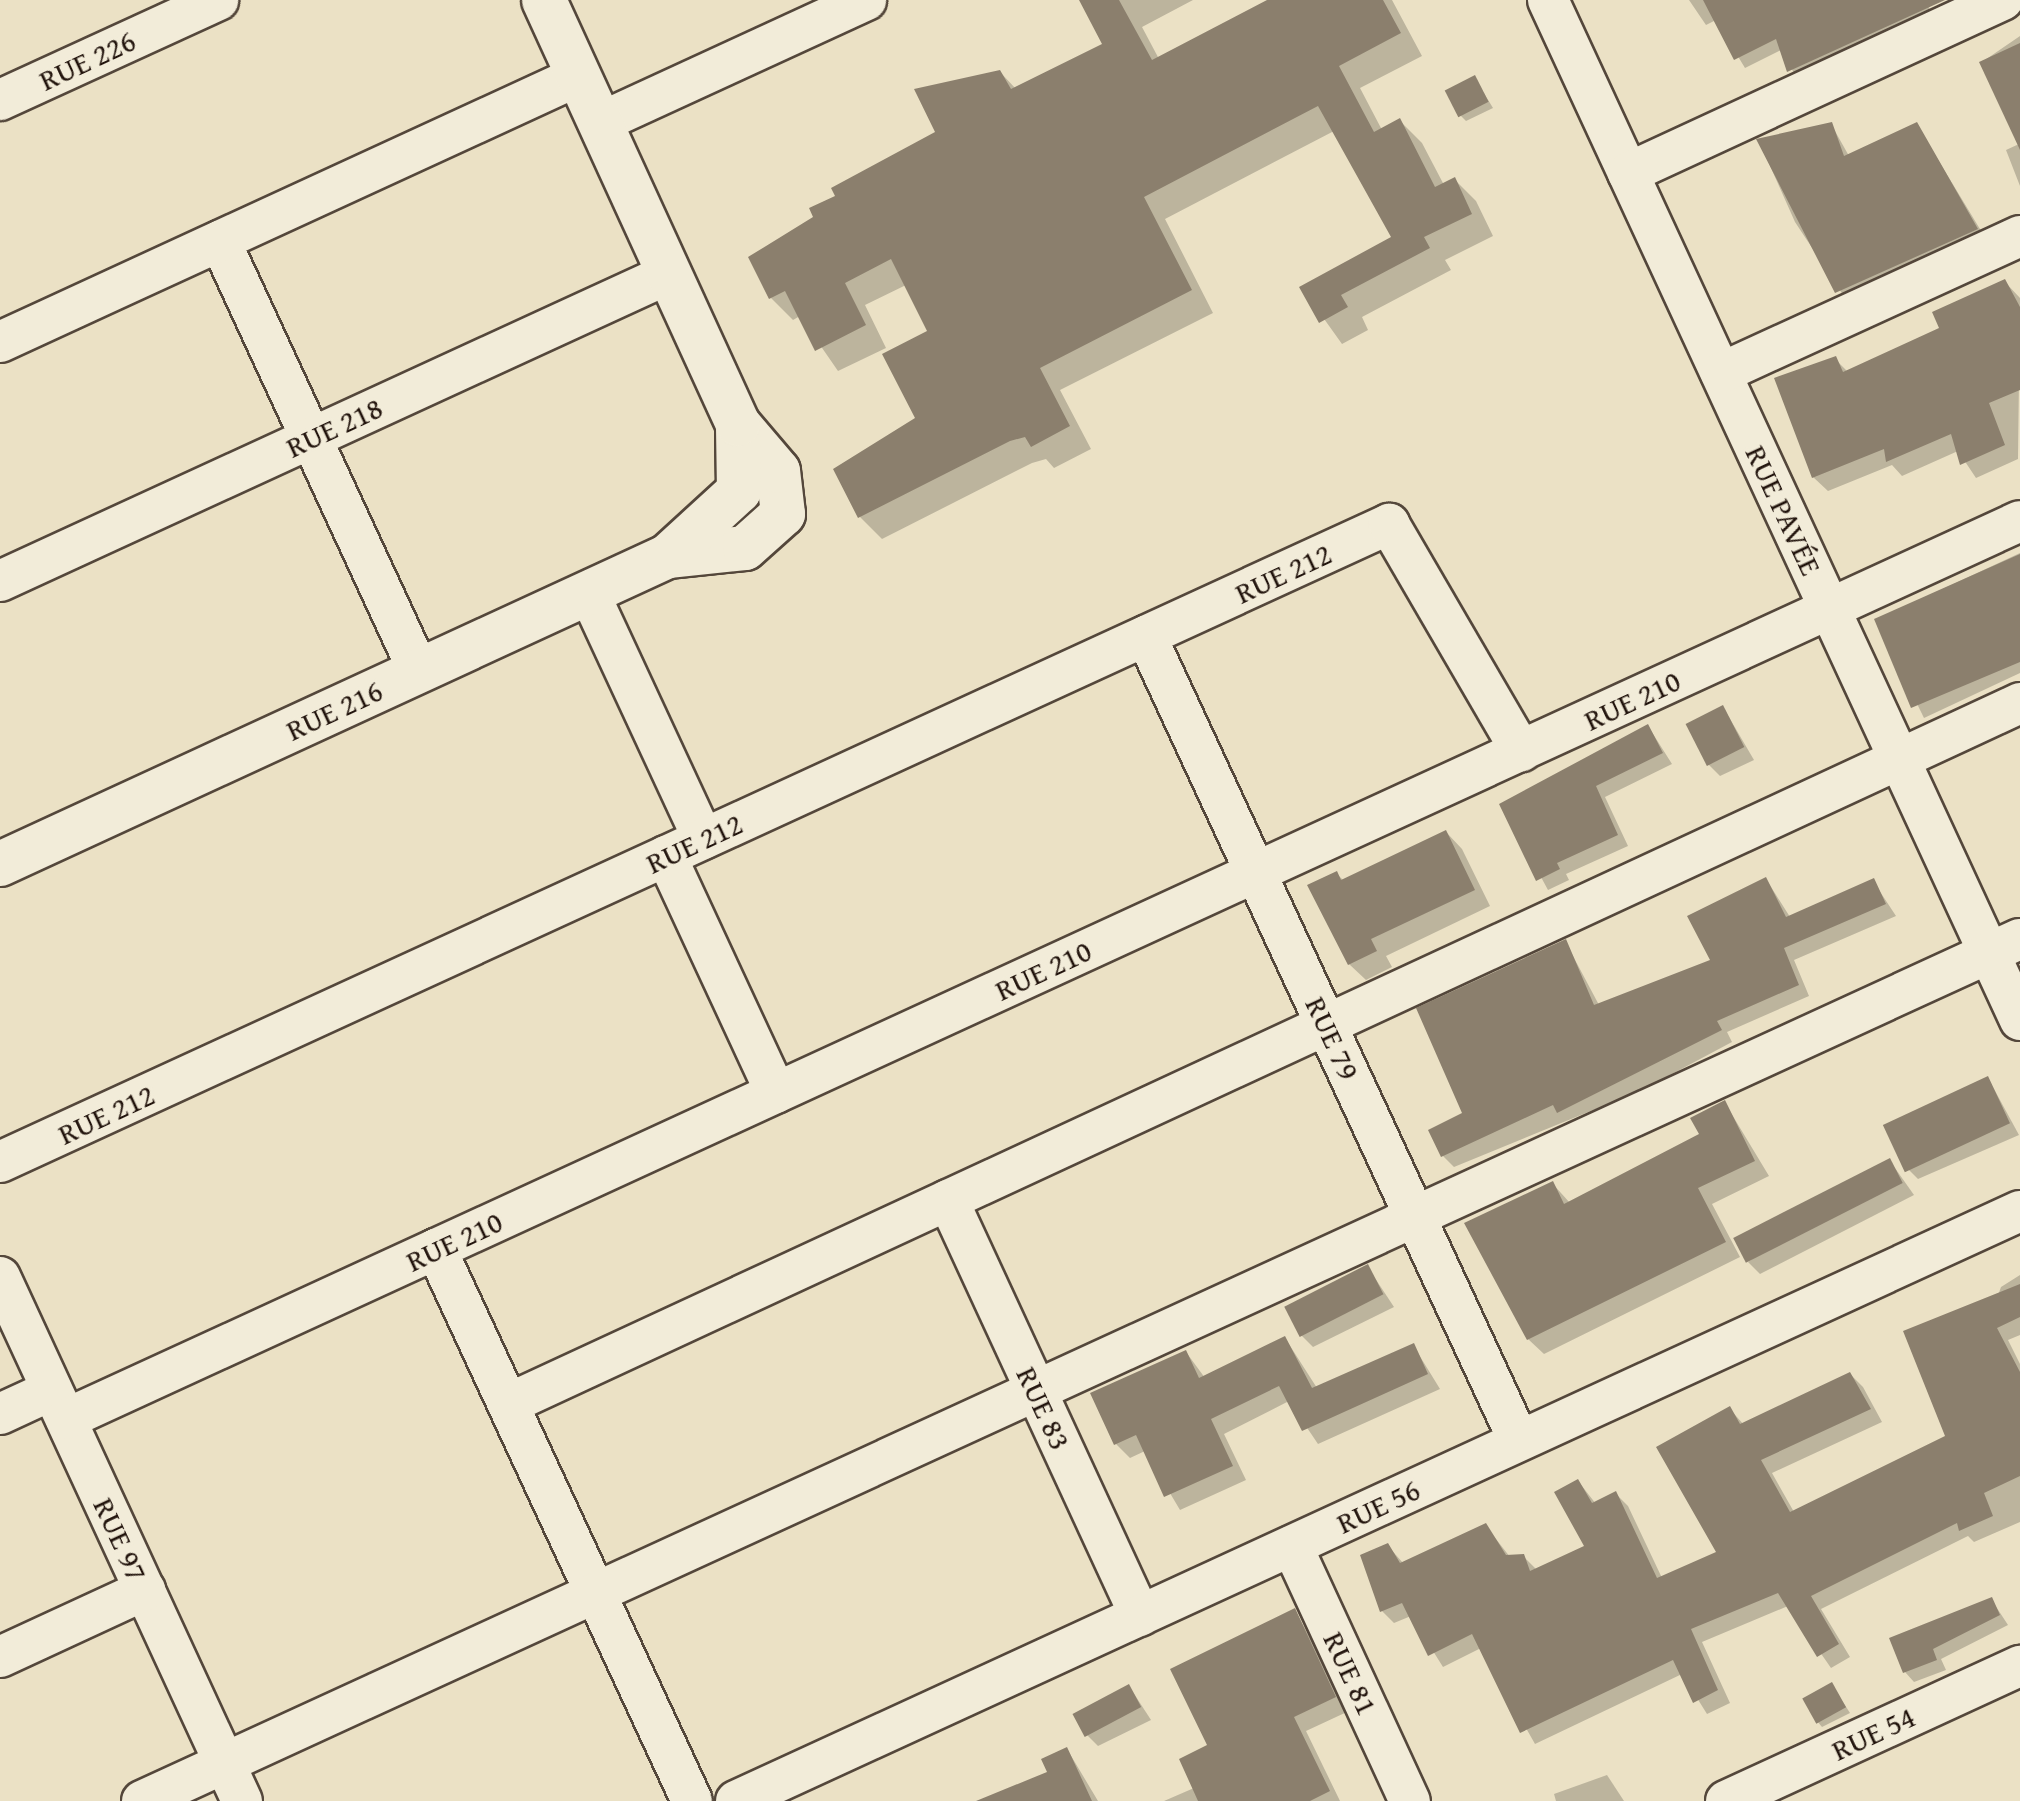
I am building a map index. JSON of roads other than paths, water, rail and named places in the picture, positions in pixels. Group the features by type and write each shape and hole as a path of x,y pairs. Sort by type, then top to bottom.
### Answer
{"street":[{"name":"RUE 226","path":"0,100 218,0"},
{"path":"544,0 668,274"},
{"path":"599,123 866,0"},
{"name":"RUE PAVÉE","path":"1548,0 1899,758 2004,946 2020,1020"},
{"path":"1628,173 2003,0"},
{"path":"0,342 578,76"},
{"path":"1721,373 2020,236"},
{"path":"220,241 419,671"},
{"name":"RUE 216","path":"0,864 668,556 739,491 738,424 668,274"},
{"name":"RUE 218","path":"0,581 668,274"},
{"name":"RUE 210","path":"0,1414 59,1404 436,1249 2020,521"},
{"name":"RUE 212","path":"0,1162 1389,524 1521,751"},
{"path":"589,593 703,839"},
{"name":"RUE 79","path":"1146,636 1519,1441"},
{"path":"508,1404 2020,703"},
{"path":"666,856 776,1093"},
{"path":"142,1801 2004,946"},
{"name":"RUE 83","path":"948,1200 1140,1616"},
{"name":"RUE 56","path":"736,1801 2020,1211"},
{"path":"436,1249 692,1801"},
{"name":"RUE 97","path":"0,1277 242,1801"},
{"name":"RUE 81","path":"1292,1546 1410,1801"},
{"path":"0,1657 145,1590"},
{"name":"RUE 54","path":"1726,1801 2020,1666"}]}
